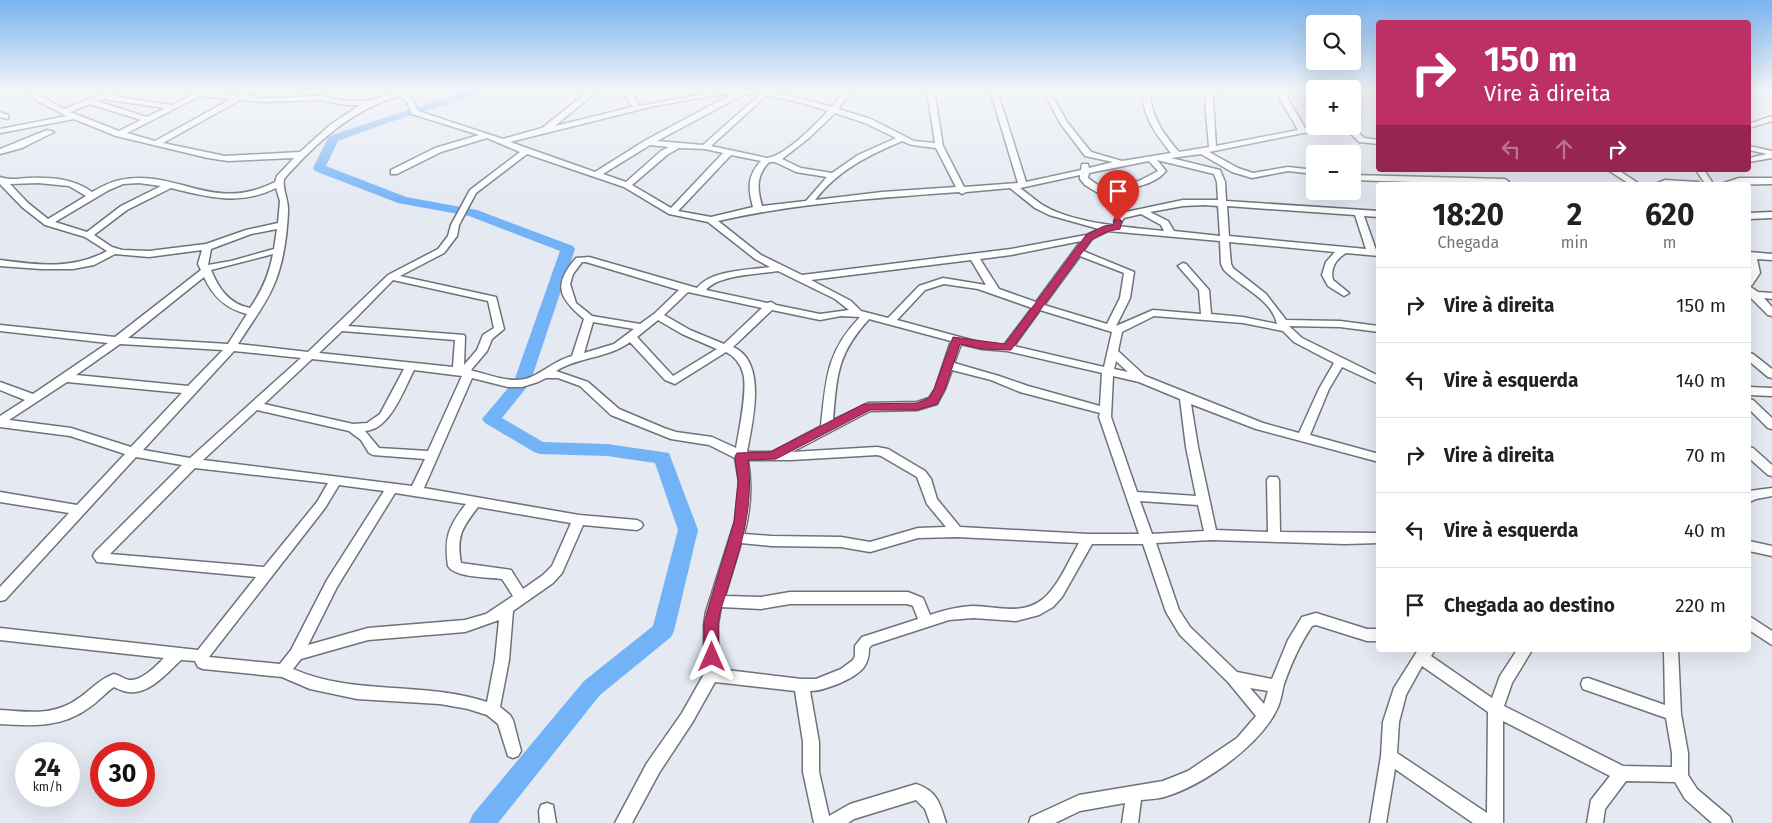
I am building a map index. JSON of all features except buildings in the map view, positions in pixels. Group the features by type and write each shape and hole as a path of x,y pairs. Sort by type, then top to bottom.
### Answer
{"street":[{"path":"0,131 13,128"},
{"path":"106,128 156,144 210,156 226,158 251,156 275,158 301,154"},
{"path":"119,134 131,128"},
{"path":"156,144 184,128"},
{"path":"2,591 231,347 254,312 275,270 285,207 279,182 280,178 301,154 333,128"},
{"path":"466,128 627,185 672,212 711,220 758,209 882,195 962,191 1022,185 1126,162 1202,151 1306,131"},
{"path":"504,141 553,128"},
{"path":"597,174 673,128"},
{"path":"705,146 725,128"},
{"path":"776,159 812,128"},
{"path":"884,128 901,139 912,143 939,146"},
{"path":"936,128 939,146 962,191"},
{"path":"1005,128 1022,185"},
{"path":"1068,128 1088,154 1108,160 1126,162"},
{"path":"1156,128 1176,154"},
{"path":"1210,128 1213,149"},
{"path":"0,152 50,132"},
{"path":"394,172 438,150 487,135"},
{"path":"1356,135 1362,140 1376,142"},
{"path":"808,204 831,175 866,153 901,139"},
{"path":"650,142 678,146 705,146 767,160 776,159 799,170 831,175"},
{"path":"627,185 664,153 678,146"},
{"path":"1751,149 1771,154"},
{"path":"268,572 102,558 100,556 192,463 340,328 391,276 441,251 452,236 455,225 473,192 526,151"},
{"path":"1202,151 1235,170 1252,176 1288,169 1306,171"},
{"path":"672,212 729,152"},
{"path":"1088,154 1084,179 1120,203 1123,210 1117,228"},
{"path":"1753,159 1771,154"},
{"path":"1097,189 1133,184 1155,177 1162,171 1153,157"},
{"path":"1153,157 1217,172 1221,182 1226,264 1229,270 1262,296 1276,312 1284,326 1298,340 1314,350 1376,380"},
{"path":"1753,159 1772,167"},
{"path":"758,209 752,183 756,172 767,160"},
{"path":"1444,172 1459,180"},
{"path":"1615,172 1633,182"},
{"path":"1361,178 1433,182 1459,180 1482,182"},
{"path":"48,223 121,182 149,180 197,192 236,197 255,194 279,182"},
{"path":"1746,180 1772,189"},
{"path":"1736,182 1746,180 1772,182"},
{"path":"3,185 62,182 74,184 93,197"},
{"path":"88,235 124,208 170,184"},
{"path":"3,185 48,223 88,235 114,252"},
{"path":"1012,186 1038,206 1052,213 1107,228 1375,253 1358,212"},
{"path":"1120,216 1190,202 1376,214"},
{"path":"1143,212 1165,223 1170,233"},
{"path":"1751,216 1772,216"},
{"path":"711,220 758,257 848,303 862,314"},
{"path":"0,263 25,266 77,266 114,252 149,254 207,247 249,232 282,225"},
{"path":"801,278 1011,252 1089,237 1107,228"},
{"path":"1007,348 1089,237"},
{"path":"207,247 203,259 205,269 214,288 235,308 254,312"},
{"path":"0,422 119,341 190,284 205,269 224,266 247,257 279,250"},
{"path":"1344,250 1333,258 1328,272 1328,279 1344,293"},
{"path":"1078,252 1129,272 1125,298 1114,329 1108,371 1105,417 1177,621 1234,678 1265,716"},
{"path":"1751,280 1755,273 1751,255 1772,257"},
{"path":"740,273 758,257"},
{"path":"974,257 995,291"},
{"path":"644,328 589,318 572,304 565,284 568,273 579,260 586,259 686,289 771,305 820,317 841,313 862,314 982,346 1007,348 1142,378 1185,398 1260,426 1376,457"},
{"path":"1183,266 1204,290 1206,317"},
{"path":"700,291 709,280 740,273 779,268"},
{"path":"391,276 493,299 499,329 487,337 479,354 462,370"},
{"path":"890,322 919,291 943,281 980,286 1037,306 1114,329 1153,313 1250,321 1284,326 1340,324 1376,329"},
{"path":"190,284 214,288"},
{"path":"0,328 119,341 231,347 462,370 508,383 522,383 534,380 563,362 610,350 632,338 686,289"},
{"path":"1751,293 1772,296"},
{"path":"1751,293 1772,313"},
{"path":"632,338 672,380 680,378 728,347 771,305"},
{"path":"827,427 832,380 840,351 862,314"},
{"path":"623,823 653,768 687,718 711,675 711,624 741,522 744,482 741,456 749,401 749,373 737,353 728,347 686,332 658,316"},
{"path":"577,358 589,318"},
{"path":"340,328 456,336 461,339 462,370 432,455 416,491"},
{"path":"772,456 868,407 917,406 933,401 936,398 956,339"},
{"path":"1112,352 1142,378"},
{"path":"1751,358 1772,375"},
{"path":"1303,437 1324,389 1340,362"},
{"path":"948,365 1024,389 1105,411"},
{"path":"254,405 353,428 370,427 384,416 411,366"},
{"path":"543,374 558,375 584,384 615,412 660,431 675,436 712,441 741,456 884,452 922,474 931,501 957,532"},
{"path":"66,378 191,390"},
{"path":"0,386 34,399"},
{"path":"1751,391 1772,392"},
{"path":"1185,398 1192,447 1211,535"},
{"path":"1751,405 1772,425"},
{"path":"0,422 70,432 133,452 192,463 416,491 579,520 636,525"},
{"path":"353,428 377,452 432,455"},
{"path":"1751,453 1772,472"},
{"path":"201,656 321,505 336,480"},
{"path":"1272,480 1274,537"},
{"path":"283,671 296,654 332,584 392,488"},
{"path":"1751,496 1772,492"},
{"path":"1134,496 1203,501"},
{"path":"0,497 78,510"},
{"path":"475,501 452,535 456,566 460,569 506,574 522,598"},
{"path":"296,654 368,634 482,623 506,609 548,579 557,569 579,520"},
{"path":"737,538 771,541 841,542 870,546 888,543 918,533 957,532 1088,539 1148,539 1211,535 1376,538"},
{"path":"711,675 801,685 826,682 846,673 858,664 862,657 862,646 867,641 949,614 973,612 1016,615 1034,611 1048,603 1058,593 1088,539"},
{"path":"1751,547 1771,552"},
{"path":"718,601 760,603 790,598 908,598 918,602 926,622"},
{"path":"492,710 504,653 506,609"},
{"path":"1037,823 1079,803 1164,789 1194,776 1242,743 1265,716 1272,704 1276,686 1293,644 1310,619 1316,619 1366,635 1376,634"},
{"path":"1751,623 1772,639"},
{"path":"0,634 201,656"},
{"path":"1495,823 1496,709 1506,681 1524,652"},
{"path":"1672,652 1673,714 1680,752 1680,775 1691,794 1724,823"},
{"path":"0,717 42,720 66,716 109,682 114,680 129,686 138,685 147,680 179,653"},
{"path":"1378,823 1389,756 1391,722 1399,693 1424,653 1496,709 1587,757 1622,773 1680,775"},
{"path":"201,656 203,663 283,671 310,684 357,692 440,697 468,702 492,710 505,720 512,751"},
{"path":"1234,678 1276,686"},
{"path":"1588,684 1673,714"},
{"path":"801,685 811,742 811,772 822,823"},
{"path":"1389,756 1486,823"},
{"path":"1596,823 1598,806 1622,773"},
{"path":"833,823 850,812 916,792 923,793 929,800 938,823"},
{"path":"1130,823 1134,795"}],"waterway":[{"path":"363,128 333,139 319,168 403,200 472,213 568,249 522,383 491,419 540,448 607,450 662,458 688,530 663,631 592,688 482,823"}],"route":[{"path":"712,657 711,624 741,522 744,482 741,456 772,456 868,407 917,406 933,401 940,389 956,339 982,346 1007,348 1089,237 1107,228 1117,228 1118,221"}]}
